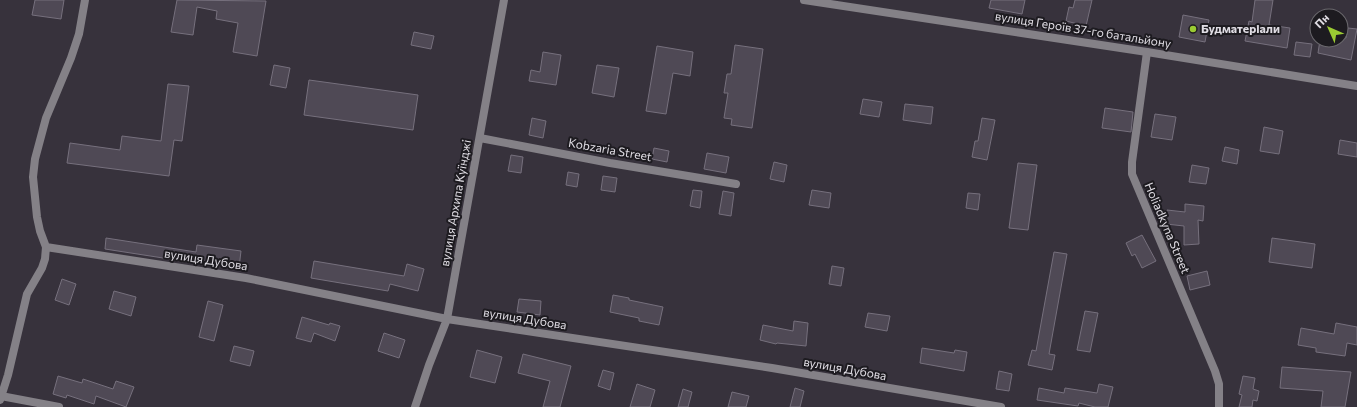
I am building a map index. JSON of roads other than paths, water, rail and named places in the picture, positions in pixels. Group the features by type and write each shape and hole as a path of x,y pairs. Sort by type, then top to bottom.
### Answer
{"street":[{"path":"59,407 1,398 8,375 27,294 42,268 45,259 46,247 37,217 33,177 35,159 46,118 77,40 85,0"},
{"name":"вулиця Архипа Куїнджі","path":"415,407 447,319 504,0"},
{"name":"вулиця Героїв 37-го батальйону","path":"804,0 1147,52 1357,86"},
{"name":"Holiadkyna Street","path":"1147,52 1132,162 1132,174 1215,371 1219,384 1219,407"},
{"name":"Kobzaria Street","path":"480,138 610,163 736,184"},
{"name":"вулиця Дубова","path":"46,247 246,278 447,319 772,368 1001,407"}],"place":[{"name":"Будматеріали","path":"1193,29"}]}
